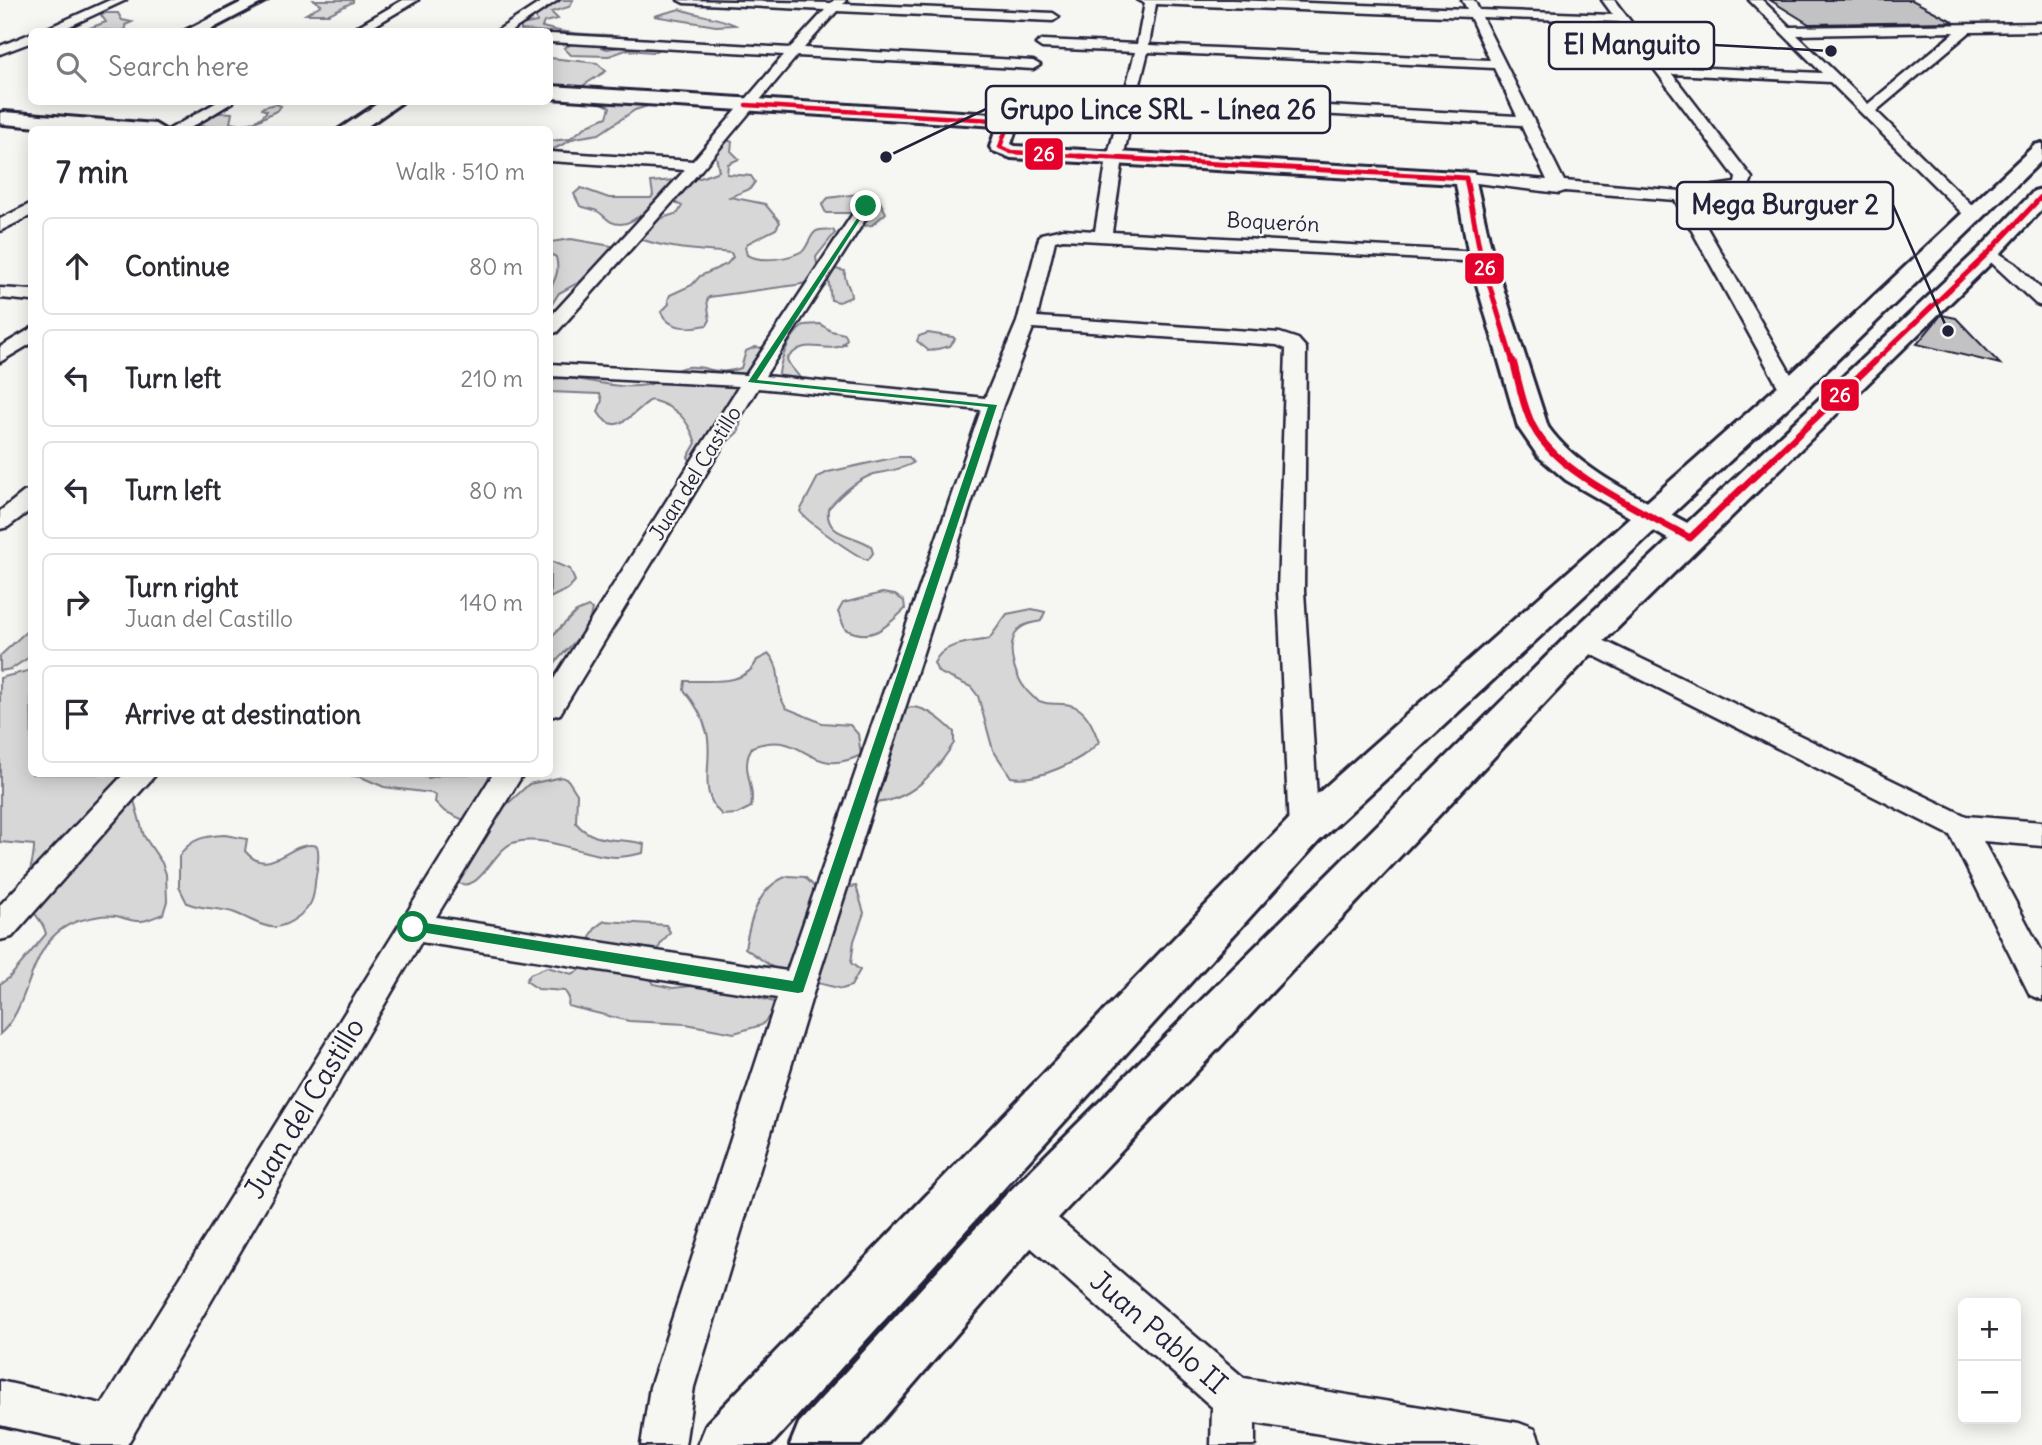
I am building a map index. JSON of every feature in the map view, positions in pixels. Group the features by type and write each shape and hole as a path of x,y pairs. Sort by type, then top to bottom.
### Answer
{"main road":[{"path":"200,28 259,0"},
{"path":"223,28 281,0"},
{"path":"553,92 746,105 1021,93 1000,147 1003,150 1466,178 1481,257 1533,427 1549,450 1577,473 1690,538"},
{"path":"1,123 34,105"},
{"path":"29,120 61,105"},
{"path":"354,126 386,105"},
{"path":"1,123 29,120 105,126"},
{"path":"729,1445 1304,830 1790,390 2042,149"},
{"path":"821,1445 1024,1215 1584,640 1989,252 2042,197"}],"street":[{"path":"54,28 120,0"},
{"path":"361,28 412,0"},
{"path":"507,28 552,0"},
{"path":"684,0 838,4 1053,17"},
{"path":"1021,93 1060,0"},
{"path":"1144,0 1622,19"},
{"path":"1103,236 1115,158 1143,48 1150,0"},
{"path":"1468,0 1559,188"},
{"path":"1466,178 1559,188 1681,196 1730,191 1742,186 1744,178 1608,0"},
{"path":"1755,0 1974,216"},
{"path":"553,325 697,166 746,105 838,4"},
{"path":"1787,31 2042,27"},
{"path":"1868,111 1966,29"},
{"path":"553,37 795,52 1021,93 1525,121"},
{"path":"0,50 28,39"},
{"path":"1042,44 1499,64"},
{"path":"1663,71 1833,78"},
{"path":"182,126 221,105"},
{"path":"553,156 697,166"},
{"path":"1681,196 1790,390"},
{"name":"Juan del Castillo","path":"553,702 752,382 866,206"},
{"path":"0,226 28,210"},
{"name":"Boquerón","path":"1026,322 1047,238 1063,234 1481,257"},
{"path":"1989,252 2010,268 2042,300"},
{"path":"0,293 28,296"},
{"path":"663,1445 672,1388 798,987 993,405 1026,322 1280,339 1291,342 1296,348 1291,591 1304,830"},
{"path":"0,356 28,337"},
{"path":"553,370 752,382 993,405"},
{"path":"0,522 28,500"},
{"path":"1584,640 1961,827 2042,834"},
{"path":"0,927 138,777"},
{"name":"Juan del Castillo","path":"107,1437 506,777"},
{"path":"1961,827 2042,985"},
{"path":"413,927 798,987"},
{"name":"Juan Pablo II","path":"1024,1215 1234,1398 1519,1445"},
{"path":"1233,1445 1234,1398"},
{"path":"0,1403 107,1437"}],"shaded area":[{"path":"314,0 353,2 329,14 306,14 321,5"},
{"path":"561,0 573,0 569,7 551,12 558,19 544,22 542,27 547,28 521,28 521,25 537,22 535,14"},
{"path":"680,9 735,25 716,26 654,16"},
{"path":"118,13 122,20 132,22 125,25 126,28 90,28 106,22 101,15"},
{"path":"553,29 612,35 591,43 607,49 627,46 663,48 653,52 626,50 609,56 571,55 564,48 574,43 553,37"},
{"path":"553,58 597,63 606,71 579,88 553,88"},
{"path":"628,100 648,106 635,110 599,134 575,138 553,149 553,141 569,139 590,124 607,117 610,107 598,101"},
{"path":"281,106 248,126 199,126 210,117 222,113 232,113 230,123 250,123 267,111 262,109"},
{"path":"719,141 732,142 731,151 739,159 728,164 727,174 751,176 755,182 750,189 730,197 765,204 780,222 776,229 748,243 745,247 747,255 760,259 784,258 804,250 816,231 826,229 835,233 816,257 818,271 806,283 709,297 707,301 710,320 707,325 680,327 669,322 661,312 669,304 670,295 692,285 700,276 727,264 733,257 731,253 668,246 632,236 656,220 678,213 682,206 672,202 656,205 635,219 617,224 597,211 580,206 574,194 581,188 609,198 651,198 651,182 700,178 719,171 714,146"},
{"path":"858,194 878,198 886,213 872,225 863,226 852,213 826,213 822,205 828,198"},
{"path":"571,239 617,247 587,278 559,293 553,302 553,282 557,267 556,257 553,256 553,242"},
{"path":"835,269 845,271 851,293 851,297 839,302 831,300 828,276"},
{"path":"820,324 831,331 845,334 847,339 843,344 846,344 829,348 808,346 794,352 787,359 801,380 779,385 782,360 793,336 804,325"},
{"path":"928,333 955,339 950,346 929,351 917,341 919,336"},
{"path":"755,347 765,348 742,413 739,431 726,443 692,464 688,457 696,443 693,435 680,415 668,406 651,400 626,420 612,424 598,412 602,400 600,394 553,392 553,379 634,386 652,384 687,367 733,370 741,368 746,351"},
{"path":"897,457 909,457 913,463 861,480 828,509 828,518 836,530 871,546 873,553 868,560 831,538 800,511 818,477 828,472"},
{"path":"553,562 570,569 575,581 568,589 553,596"},
{"path":"882,593 895,595 904,601 905,609 885,627 871,634 845,629 838,612 843,603"},
{"path":"588,607 592,609 589,623 553,665 553,635 576,612"},
{"path":"1032,609 1045,612 1041,621 1022,627 1013,639 1012,657 1017,675 1027,691 1038,701 1074,706 1083,712 1099,742 1071,763 1046,773 1022,778 1011,777 993,750 978,696 971,687 938,672 934,663 938,656 950,647 989,639 1007,614"},
{"path":"28,630 28,658 11,669 0,671 0,656"},
{"path":"769,654 774,660 780,694 786,708 822,723 850,725 858,734 861,755 829,762 784,743 752,747 747,763 751,807 737,814 722,815 714,806 708,786 707,733 698,710 684,690 685,681 736,678 744,675 752,669 757,660"},
{"path":"28,671 28,777 119,777 130,786 144,836 166,874 167,901 163,914 147,920 102,916 78,921 61,930 39,956 19,1006 0,1034 0,984 9,978 46,934 26,895 34,845 0,842 0,678"},
{"path":"911,707 928,712 944,723 954,732 954,743 920,784 899,797 873,803 904,710"},
{"path":"361,777 502,777 501,810 529,784 562,777 568,780 577,794 576,823 583,830 599,837 644,844 643,853 603,856 554,843 516,842 500,853 472,883 463,884 454,881 468,822 444,811 435,802 436,796 431,793 384,787"},
{"path":"225,835 247,839 245,851 254,859 263,862 307,845 317,846 314,894 299,916 282,926 274,927 229,911 187,903 179,887 179,856 188,845 199,839"},
{"path":"788,876 805,877 824,897 839,889 856,886 864,913 854,941 851,963 860,970 851,986 842,989 782,974 745,948 757,905 769,888"},
{"path":"605,921 666,925 670,932 660,945 649,976 654,984 673,988 711,984 774,1002 774,1010 762,1025 734,1033 686,1024 629,1021 568,1006 569,998 565,991 538,989 526,981 530,974 547,967 572,974 580,970 591,935"}],"building":[{"path":"1770,0 1912,0 1954,22 1809,24"},
{"path":"1941,315 1956,318 2000,364 1917,344"}],"transit line":[{"name":"26","path":"746,105 1009,121 1000,147 1011,152 1466,178 1481,257 1533,427 1549,450 1577,473 1690,538 1989,252 2042,196"}],"place":[{"name":"El Manguito","path":"1831,51"},
{"name":"Grupo Lince SRL - Línea 26","path":"886,157"},
{"name":"Mega Burguer 2","path":"1948,331"}],"route":[{"path":"413,927 798,987 993,405 752,382 866,206"}]}
